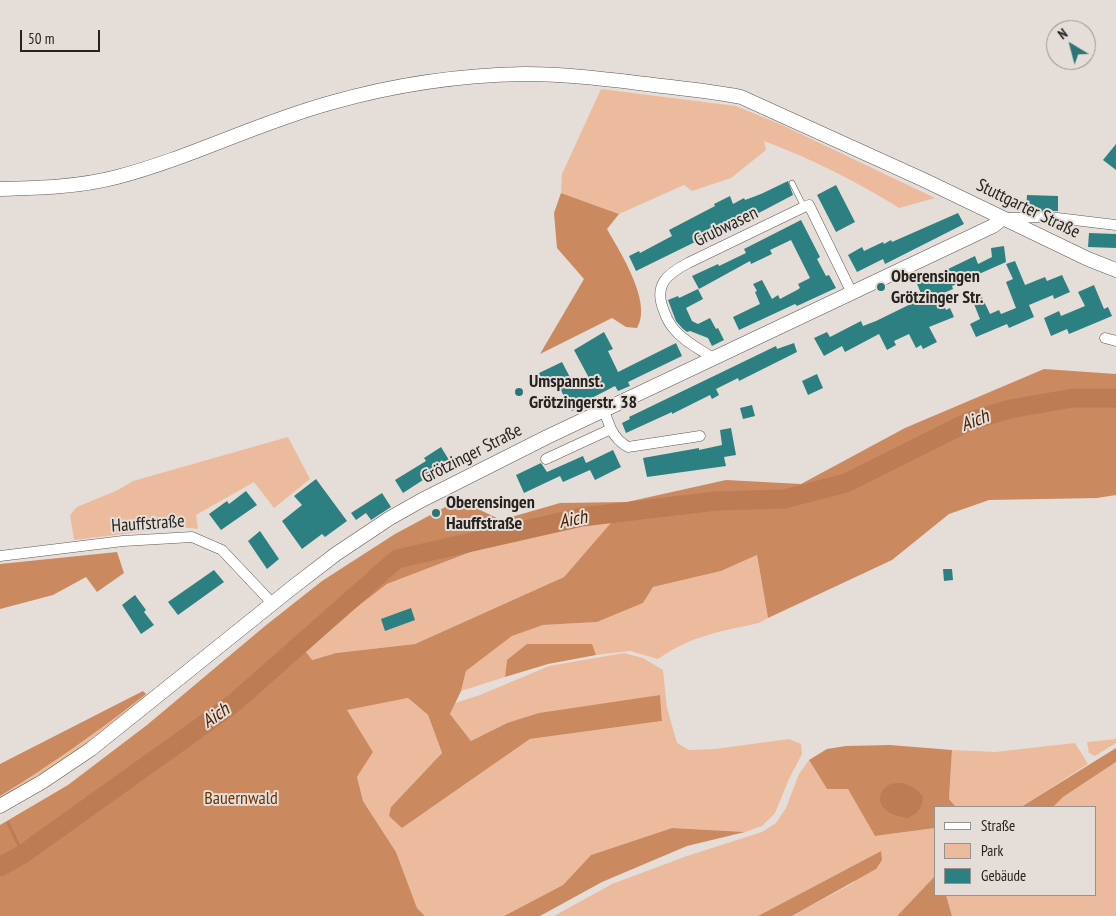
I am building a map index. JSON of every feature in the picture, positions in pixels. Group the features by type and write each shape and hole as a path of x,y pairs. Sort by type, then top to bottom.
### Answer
{"main road":[{"name":"Stuttgarter Straße","path":"0,188 70,185 118,177 168,161 328,103 419,83 467,77 526,74 602,79 716,92 741,97 924,180 1088,259 1116,270"},
{"name":"Grötzinger Straße","path":"0,806 42,782 91,749 272,603 336,554 390,518 468,476 994,226 1002,218"}],"street":[{"path":"804,207 809,205 852,294"},
{"name":"Grubwasen","path":"714,359 672,328 666,318 660,303 659,294 666,278 673,271 688,263 804,207"},
{"path":"1002,218 1050,217 1116,225"},
{"path":"1105,338 1116,342"},
{"path":"604,411 616,438 628,447 700,436"},
{"path":"546,459 611,429"},
{"name":"Hauffstraße","path":"0,556 123,541 192,537 222,550 272,603"}],"lane":[{"path":"792,184 804,207"}],"green space":[{"path":"601,89 736,106 782,125 935,198 899,208 833,171 764,141 766,150 731,178 692,191 684,185 619,214 561,193 562,174"},
{"path":"561,193 619,214 607,229 633,278 641,305 641,318 637,328 626,327 612,318 540,354 584,279 557,248 554,213"},
{"name":"Bauernwald","path":"1044,369 1116,374 1116,495 1097,498 989,500 949,514 892,560 768,618 757,555 721,571 653,587 643,603 597,622 543,625 512,636 466,671 461,691 450,714 471,741 507,723 539,713 660,695 662,721 530,739 402,828 389,816 391,807 442,753 428,715 408,698 347,710 373,752 357,777 363,801 396,852 417,908 425,916 0,916 0,825 68,785 147,725 322,581 395,534 462,498 478,509 501,520 560,503 627,502 726,480 801,484 905,428","holes":["616,517 564,577 415,644 336,653 312,660 303,648 387,584 494,543"]},
{"path":"288,437 310,479 274,508 254,482 196,515 198,529 180,527 74,540 70,515 77,507 118,490 133,481"},
{"path":"617,516 564,577 415,644 336,653 311,660 303,647 387,584 494,543"},
{"path":"117,552 124,573 97,592 86,577 53,595 0,609 0,564"},
{"path":"757,555 768,618 759,623 694,640 658,659 630,651 596,655 591,644 507,660 505,677 461,691 466,671 512,636 542,625 597,622 643,603 653,587 721,571"},
{"path":"527,644 592,644 596,655 548,664 505,677 507,660"},
{"path":"624,653 643,658 663,670 667,708 677,743 689,750 715,749 789,739 801,744 802,754 775,813 762,826 745,832 672,828 591,855 563,885 504,916 425,916 417,908 396,852 363,801 357,777 373,752 346,710 408,698 428,715 442,753 391,807 402,828 530,739 662,721 660,695 507,723 471,741 450,714 455,703 480,695 549,666"},
{"path":"143,691 146,694 93,734 0,796 0,764"},
{"path":"146,694 148,696 74,755 0,800 0,796 74,747"},
{"path":"1116,739 1116,743 1095,756 1089,753 1087,742"},
{"path":"1075,743 1088,764 1023,806 955,806 949,799 952,750 995,752"},
{"path":"890,745 952,750 949,799 955,806 934,806 934,828 875,836 848,789 827,789 809,760 827,749 846,746"},
{"path":"1116,748 1116,762 1063,797 1054,806 1023,806"},
{"path":"809,760 827,789 848,788 875,836 934,828 934,877 897,916 792,916 853,883 881,851 758,916 554,916 612,884 687,856 762,832 776,823 786,808 799,774"},
{"path":"1116,762 1116,916 952,916 946,896 1096,896 1096,806 1054,806 1063,797"},
{"path":"672,828 745,832 687,846 602,882 540,916 504,916 563,885 591,855"},
{"path":"881,851 882,860 876,869 792,916 758,916"},
{"path":"934,877 934,896 946,896 952,916 897,916"}],"shaded area":[{"path":"902,783 914,788 923,797 919,810 908,818 896,816 888,812 880,801 882,791 887,786"}],"building":[{"path":"1116,144 1116,170 1103,160"},
{"path":"788,181 793,195 636,271 629,256 639,251 640,253 672,236 669,230 730,196 733,204 744,198 745,200 761,194"},
{"path":"836,185 855,222 836,232 817,195"},
{"path":"1027,195 1058,196 1058,211 1026,211"},
{"path":"958,213 964,224 885,264 883,259 857,272 848,255 862,247 864,251 883,242 884,244 891,240 892,242"},
{"path":"801,220 820,257 817,259 826,276 829,275 836,288 797,306 795,304 739,330 733,317 760,304 753,284 762,280 772,299 778,295 780,299 800,288 798,284 810,278 791,240 770,250 772,254 751,264 750,261 699,289 692,276 746,253 744,249"},
{"path":"1089,233 1116,234 1116,248 1088,247"},
{"path":"1004,246 1006,262 952,286 953,289 939,295 946,310 950,308 954,317 929,327 937,342 923,349 921,345 916,348 909,334 894,341 896,345 887,350 879,334 845,352 842,346 824,356 814,338 827,332 830,337 861,321 863,326 876,321 923,298 917,284 975,256 978,264 992,257 991,248"},
{"path":"1015,261 1025,285 1045,277 1047,281 1062,275 1070,292 1054,299 1053,295 1029,305 1034,317 1009,328 1007,324 976,337 970,324 980,319 972,299 981,295 990,314 999,310 1001,314 1016,308 1006,282 1013,279 1006,264"},
{"path":"1094,285 1104,309 1108,307 1112,316 1069,334 1067,329 1051,336 1044,318 1059,311 1061,316 1085,306 1078,292"},
{"path":"698,289 703,299 686,308 692,321 698,324 710,318 716,329 718,328 724,340 712,346 708,338 690,331 687,332 682,328 676,321 668,300 678,296 679,298"},
{"path":"604,332 613,349 608,351 618,372 676,343 682,356 628,382 630,386 618,391 615,386 586,401 587,403 572,411 557,383 546,389 539,373 562,362 574,385 589,378 574,350"},
{"path":"794,343 797,352 739,381 738,378 716,389 719,395 712,399 710,395 672,414 672,412 626,433 622,423 630,419 629,417 776,346 777,349"},
{"path":"817,374 823,388 808,395 802,381"},
{"path":"752,405 755,416 743,419 740,408"},
{"path":"731,428 736,455 724,457 726,466 647,477 643,458 722,445 720,430"},
{"path":"441,447 449,460 403,493 395,480 426,461 424,458"},
{"path":"613,450 621,467 595,480 590,470 563,482 560,476 524,493 516,475 541,463 547,472 583,456 586,463"},
{"path":"316,479 347,521 325,537 322,534 302,549 282,521 302,505 294,496"},
{"path":"246,491 257,505 221,530 209,514 227,501 229,504"},
{"path":"382,493 391,507 371,520 366,513 356,520 351,513"},
{"path":"260,531 279,559 267,569 248,541"},
{"path":"943,569 952,569 953,580 944,581"},
{"path":"214,570 224,582 178,615 168,602"},
{"path":"135,595 154,625 141,634 122,605"},
{"path":"411,608 415,620 385,631 381,619"}],"waterway":[{"name":"Aich","path":"0,867 23,854 234,703 397,559 582,517 716,501 784,499 846,483 970,421 1010,409 1073,398 1116,398"},
{"path":"8,823 23,854"}],"place":[{"name":"Oberensingen Grötzinger Str.","path":"881,287"},
{"name":"Umspannst. Grötzingerstr. 38","path":"519,392"},
{"name":"Oberensingen Hauffstraße","path":"436,513"}]}
